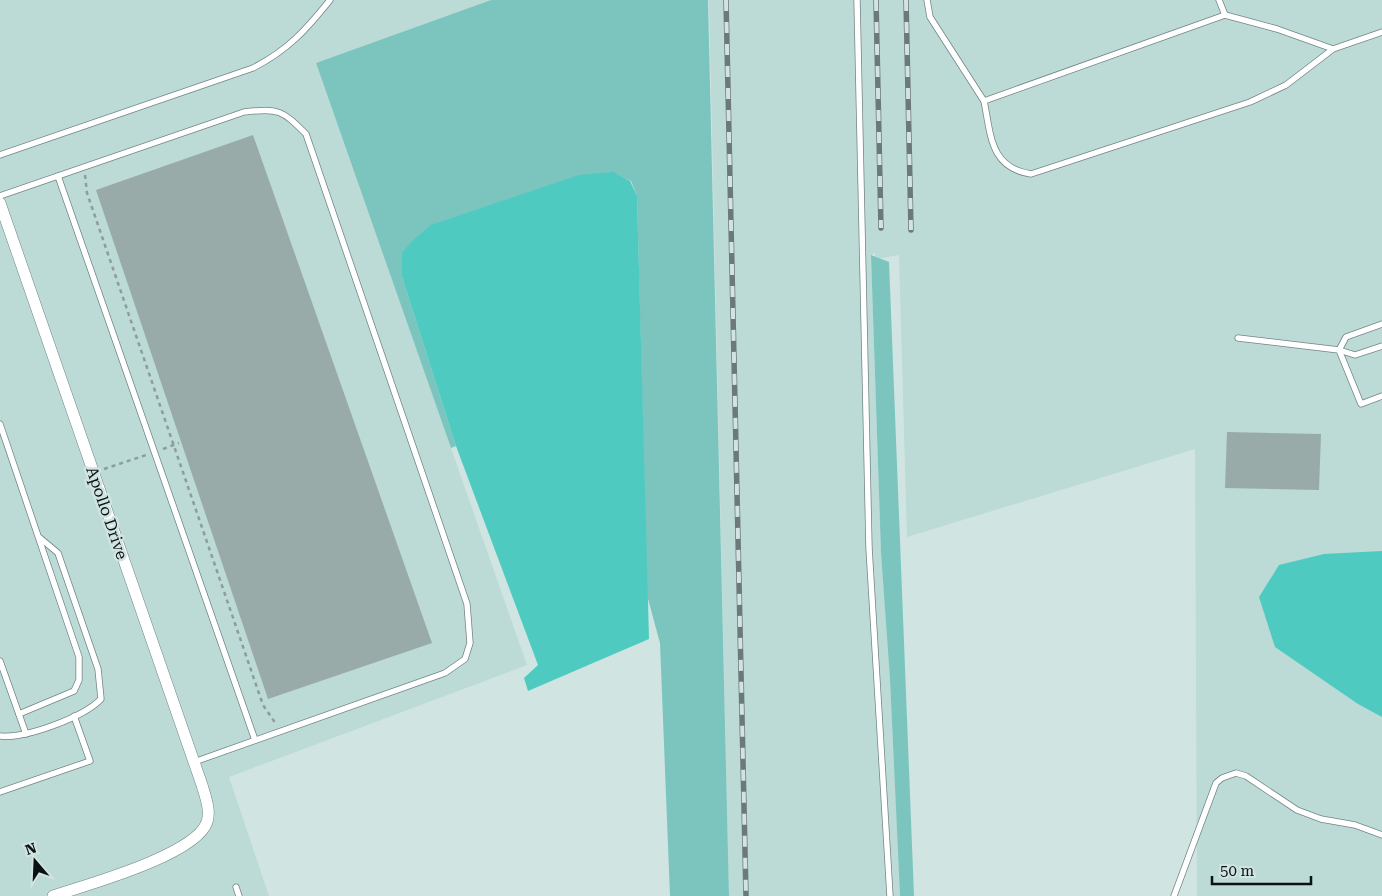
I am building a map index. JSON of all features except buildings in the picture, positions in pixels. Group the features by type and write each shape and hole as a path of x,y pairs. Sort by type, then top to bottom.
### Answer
{"street":[{"name":"Apollo Drive","path":"0,203 194,762 207,803 209,816 207,824 192,842 127,870 53,896"}],"lane":[{"path":"0,155 253,68 275,56 295,41 330,0"},
{"path":"857,0 869,548 890,896"},
{"path":"927,0 930,17 984,101 995,153 1017,172 1031,174 1250,102 1286,84 1333,49 1382,32"},
{"path":"1219,0 1225,15"},
{"path":"984,101 1225,15 1278,29 1333,49"},
{"path":"0,196 244,112 264,110 286,113 306,134 468,604 470,643 465,658 445,673 194,762"},
{"path":"58,176 255,740"},
{"path":"1382,324 1346,337 1339,350 1360,404 1382,396"},
{"path":"1238,338 1339,350 1355,355 1382,346"},
{"path":"0,424 78,657 79,680 74,691 19,714"},
{"path":"0,736 26,734 91,709 101,699 98,669 58,553 39,536"},
{"path":"0,661 26,734"},
{"path":"0,792 90,761 74,716"},
{"path":"1174,896 1216,783 1222,778 1236,773 1246,776 1297,810 1321,818 1355,825 1382,835"},
{"path":"236,887 239,896"}],"path":[{"path":"84,167 87,193 263,705 281,731"},
{"path":"94,473 179,443"}],"shaded area":[{"path":"0,0 491,0 316,63 527,665 229,777 269,896 0,896"},
{"path":"491,0 708,0 729,896 670,896 660,643 647,595 637,196 631,181 613,173 402,277 456,446 451,448 316,63"},
{"path":"709,0 1382,0 1382,896 1197,896 1195,449 907,537 899,255 876,259 875,253 871,255 881,553 890,679 900,896 729,896"},
{"path":"613,172 630,181 637,196 649,639 528,691 524,678 538,665 456,446 402,277 402,253 413,240 431,225 579,175"},
{"path":"871,255 889,262 914,896 900,896 890,679 881,553"},
{"path":"1382,551 1382,717 1358,704 1275,647 1259,597 1279,565 1324,554"}],"railway":[{"path":"726,0 746,896"},
{"path":"876,0 881,228"},
{"path":"906,0 911,230"}]}
